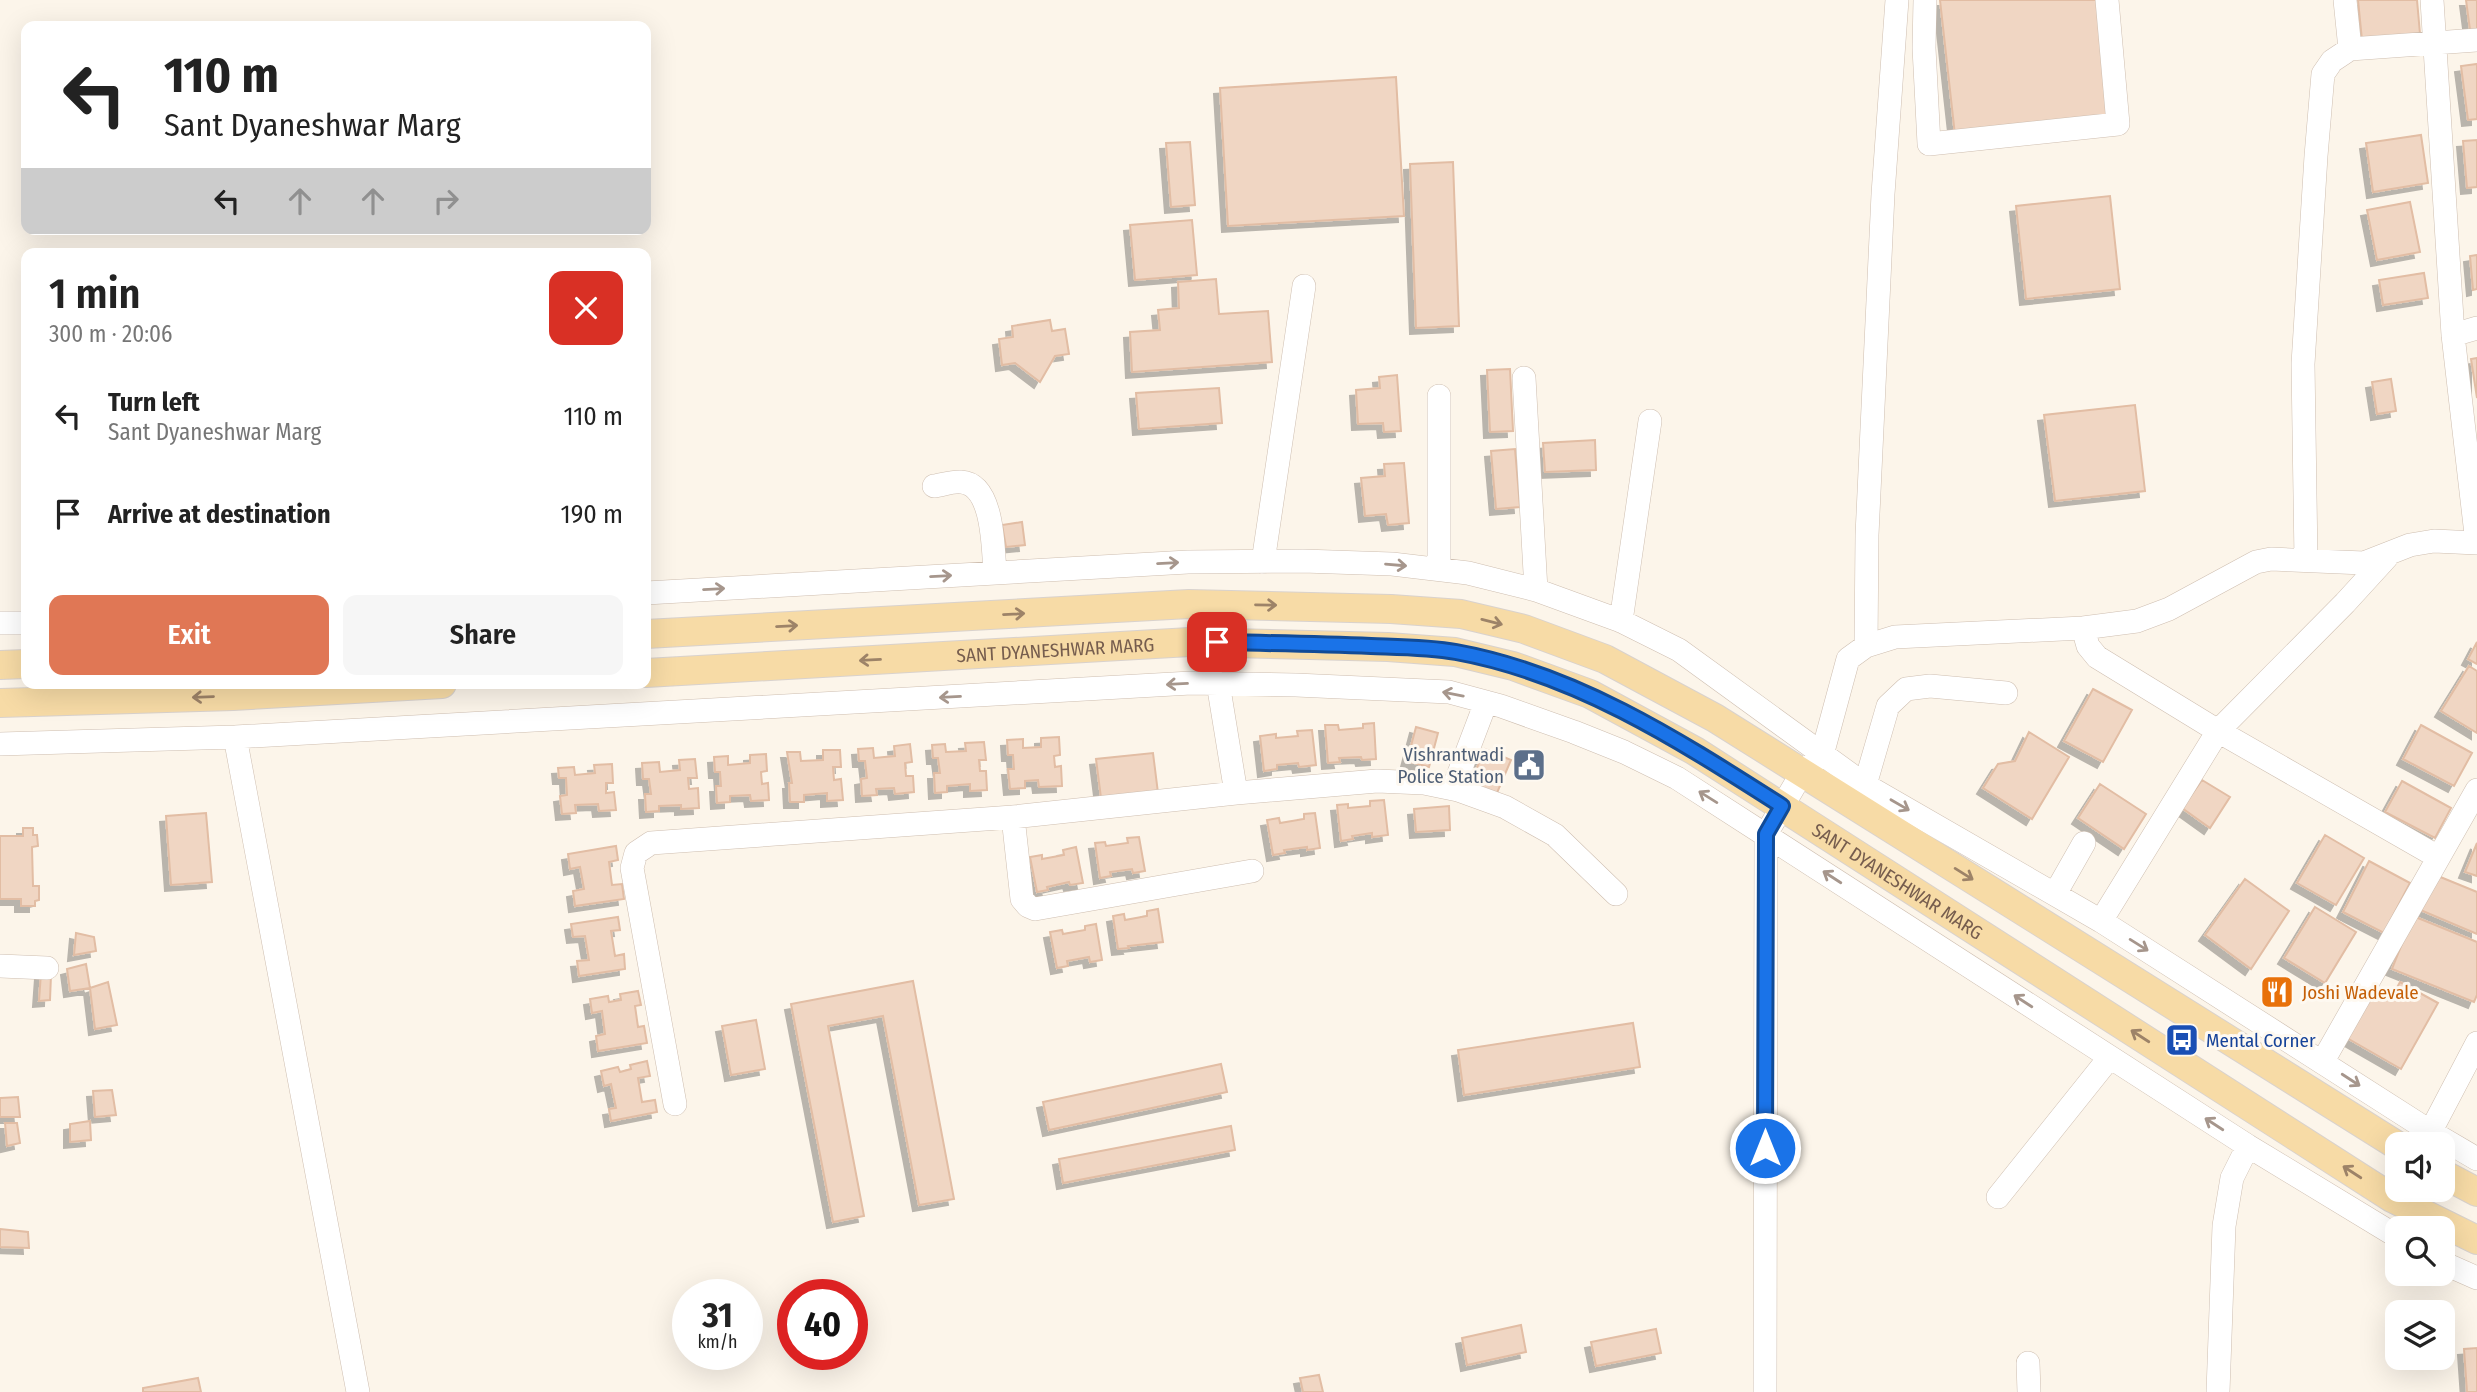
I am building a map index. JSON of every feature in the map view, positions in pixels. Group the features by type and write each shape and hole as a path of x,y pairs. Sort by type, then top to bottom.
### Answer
{"main road":[{"name":"SANT DYANESHWAR MARG","path":"651,634 1189,604 1351,607 1461,614 1524,629 1605,659 1812,764 2385,1138"},
{"name":"SANT DYANESHWAR MARG","path":"651,673 1190,642 1375,646 1455,652 1513,666 1590,694 1684,744 2385,1185"},
{"path":"0,665 21,664"},
{"path":"0,703 233,696 355,689"},
{"path":"2455,1180 2477,1192"},
{"name":"SANT DYANESHWAR MARG","path":"2413,1202 2477,1240"}],"street":[{"path":"1866,646 1867,535 1883,194 1897,0"},
{"path":"1925,0 1924,48 1929,144 2118,124 2107,0"},
{"path":"2345,0 2350,49"},
{"path":"1765,1392 1766,834 1812,764 1848,659 1866,646 1895,637 2083,628 2137,621 2155,616 2256,562 2271,559 2364,563 2410,545 2434,541 2477,543 2453,335 2432,0"},
{"path":"2305,560 2303,364 2323,74 2332,61 2350,49 2477,40"},
{"path":"1895,48 1924,48"},
{"path":"1263,562 1304,286"},
{"path":"2453,335 2477,328"},
{"path":"1524,378 1536,590"},
{"path":"1439,396 1439,569"},
{"path":"1621,621 1650,421"},
{"path":"934,486 962,481 971,485 979,494 988,508 995,573"},
{"path":"2101,921 2218,731 2345,603 2388,555"},
{"path":"651,593 1188,562 1392,564 1468,573 1536,590 1621,621 1679,650 1740,692 1812,764 1865,785 2101,921 2323,1061 2419,1132"},
{"path":"0,623 21,622"},
{"path":"2083,628 2088,646 2097,657 2218,731 2438,857"},
{"path":"0,744 235,737 1191,683 1449,692 1486,702 1624,751 1677,778 2248,1146 2385,1229"},
{"path":"1218,683 1236,793"},
{"path":"1865,785 1888,706 1906,690 1930,686 2006,693"},
{"path":"1453,789 1486,702"},
{"path":"235,737 358,1392"},
{"path":"675,1104 632,868 636,853 651,843 1013,817 1377,781 1424,783 1453,789 1505,807 1555,835 1616,894"},
{"path":"2323,1061 2477,790"},
{"path":"1013,817 1022,898 1028,906 1035,909 1252,871"},
{"path":"2055,894 2084,844"},
{"path":"0,967 47,968"},
{"path":"2430,1132 2477,1042"},
{"path":"1998,1197 2110,1057"},
{"path":"2218,1392 2224,1226 2232,1178 2248,1146"},
{"path":"2455,1150 2477,1159"},
{"path":"2377,1224 2389,1202"},
{"path":"2455,1268 2477,1278"},
{"path":"2028,1363 2029,1392"}],"building":[{"path":"1940,0 2100,0 2113,118 1955,135"},
{"path":"2358,0 2417,0 2420,34 2362,40"},
{"path":"2466,0 2477,0 2477,29 2470,30"},
{"path":"2477,64 2477,119 2468,120 2461,66"},
{"path":"1396,77 1404,216 1228,226 1220,88"},
{"path":"2421,135 2428,183 2373,192 2366,143"},
{"path":"2477,140 2477,187 2467,188 2463,141"},
{"path":"1190,142 1195,205 1171,207 1166,143"},
{"path":"1453,162 1459,326 1416,328 1410,164"},
{"path":"2110,196 2120,289 2026,299 2016,206"},
{"path":"2410,202 2420,252 2377,260 2367,210"},
{"path":"1192,220 1197,275 1135,280 1130,225"},
{"path":"2477,255 2477,289 2473,290 2470,256"},
{"path":"2424,273 2428,298 2383,305 2379,280"},
{"path":"1216,279 1219,314 1268,311 1272,362 1132,372 1130,332 1160,330 1158,310 1179,308 1178,282"},
{"path":"1050,320 1052,331 1065,329 1069,354 1055,356 1040,382 1015,363 1002,365 999,339 1013,337 1012,326"},
{"path":"2477,358 2477,398 2471,359"},
{"path":"1510,369 1513,431 1490,432 1487,370"},
{"path":"1397,375 1401,431 1384,432 1383,423 1358,424 1356,390 1380,388 1379,377"},
{"path":"2391,379 2396,411 2377,414 2372,382"},
{"path":"1219,388 1222,423 1139,429 1136,393"},
{"path":"2135,405 2145,491 2055,501 2044,415"},
{"path":"1595,440 1596,470 1545,472 1543,443"},
{"path":"1515,449 1520,507 1496,509 1491,451"},
{"path":"1404,463 1409,523 1388,525 1386,514 1365,516 1361,478 1385,476 1384,464"},
{"path":"1022,522 1025,545 1006,547 1002,525"},
{"path":"2477,642 2477,664 2468,659"},
{"path":"2469,666 2477,671 2477,733 2441,711"},
{"path":"2093,689 2132,710 2103,762 2064,741"},
{"path":"1374,723 1376,759 1339,758 1340,762 1328,763 1325,725 1338,725 1339,730 1363,728 1363,724"},
{"path":"2421,725 2472,753 2454,786 2403,759"},
{"path":"1416,727 1438,733 1429,767 1407,761"},
{"path":"1312,730 1316,765 1277,765 1277,769 1264,771 1260,736 1298,736 1297,731"},
{"path":"2029,732 2069,757 2032,819 1983,788 1998,764 2015,761"},
{"path":"1059,737 1060,755 1054,756 1055,767 1061,766 1062,786 1039,787 1038,780 1025,781 1025,788 1010,789 1008,769 1014,769 1013,755 1008,755 1007,740 1023,739 1023,748 1041,747 1041,738"},
{"path":"984,742 986,760 979,760 980,771 986,771 987,790 970,791 970,784 947,786 947,792 935,793 934,773 940,773 938,758 933,758 932,745 945,744 946,752 966,751 965,743"},
{"path":"910,744 912,762 905,763 906,776 913,776 914,792 895,794 894,788 876,789 877,795 862,796 861,779 867,778 865,761 859,761 858,749 873,748 874,758 895,756 894,746"},
{"path":"1485,749 1511,760 1494,800 1468,788"},
{"path":"823,750 840,750 841,767 833,767 834,780 841,779 843,800 827,801 827,793 804,795 804,802 790,802 789,783 792,783 787,752 800,752 801,761 823,760"},
{"path":"1153,753 1158,793 1101,798 1096,759"},
{"path":"766,754 767,771 761,772 762,784 768,783 769,800 751,801 750,795 730,796 730,802 717,803 716,786 721,786 720,772 715,772 714,757 728,756 728,765 750,763 750,755"},
{"path":"695,759 697,778 688,778 689,789 698,788 699,808 659,806 659,811 646,812 645,794 651,794 649,779 643,779 642,763 659,762 660,772 680,770 679,760"},
{"path":"612,764 613,783 606,783 606,793 614,792 616,810 599,811 598,804 575,805 576,813 562,814 560,796 567,795 566,778 559,778 558,768 574,767 575,775 595,773 594,765"},
{"path":"2202,780 2230,797 2210,828 2182,808"},
{"path":"2402,781 2451,808 2435,838 2385,812"},
{"path":"2100,784 2146,814 2124,849 2078,818"},
{"path":"1384,800 1388,835 1372,837 1372,833 1341,841 1337,805 1348,804 1348,808 1370,806 1370,801"},
{"path":"1449,806 1450,830 1416,832 1414,809"},
{"path":"206,813 212,882 171,885 166,816"},
{"path":"1315,813 1320,848 1284,850 1285,853 1273,855 1267,820 1279,818 1280,823 1304,819 1304,814"},
{"path":"23,828 33,828 33,835 37,835 38,846 32,847 33,886 39,886 39,900 35,901 35,906 21,906 21,899 0,899 0,836 23,836"},
{"path":"2325,835 2364,858 2336,905 2297,883"},
{"path":"1139,837 1145,871 1133,873 1132,869 1110,872 1111,876 1100,878 1095,843 1105,842 1106,846 1128,843 1127,838"},
{"path":"2477,843 2477,876 2465,872"},
{"path":"616,846 618,860 609,862 612,885 622,884 624,899 575,906 573,891 584,889 580,867 570,869 568,854"},
{"path":"1076,847 1083,883 1070,885 1069,882 1037,892 1030,857 1042,855 1042,859 1064,855 1063,850"},
{"path":"2369,861 2410,883 2384,933 2343,912"},
{"path":"2433,874 2477,892 2477,934 2418,909"},
{"path":"2245,879 2289,911 2251,969 2205,935"},
{"path":"2315,907 2356,932 2325,983 2284,958"},
{"path":"1158,909 1163,942 1118,949 1113,916 1124,914 1125,920 1147,916 1147,911"},
{"path":"2413,916 2477,942 2477,995 2474,1002 2392,969"},
{"path":"618,917 620,930 611,931 615,956 624,954 625,969 579,976 577,961 589,960 585,936 573,937 571,924"},
{"path":"1096,924 1102,960 1090,962 1089,957 1067,961 1068,966 1057,968 1050,932 1062,930 1063,934 1085,930 1085,926"},
{"path":"76,933 94,937 96,951 74,955"},
{"path":"86,964 90,988 70,991 67,969"},
{"path":"41,973 51,975 50,1000 39,1001"},
{"path":"913,981 954,1199 919,1205 883,1016 828,1026 864,1216 833,1222 791,1004"},
{"path":"108,982 117,1025 95,1029 90,988"},
{"path":"2400,982 2438,1003 2401,1069 2347,1038 2374,990 2390,1000"},
{"path":"638,991 641,1005 635,1006 638,1027 644,1026 647,1043 598,1051 596,1036 605,1034 602,1011 592,1013 590,999 608,996 609,1002 621,1000 620,994"},
{"path":"756,1020 765,1069 731,1075 722,1026"},
{"path":"1633,1023 1640,1067 1464,1095 1458,1050"},
{"path":"647,1061 650,1076 638,1078 642,1102 655,1100 657,1112 611,1121 609,1109 616,1108 611,1084 604,1086 601,1071 618,1067 620,1072 631,1069 630,1065"},
{"path":"1221,1064 1227,1092 1049,1130 1043,1102"},
{"path":"112,1090 116,1115 95,1117 93,1091"},
{"path":"18,1097 20,1117 0,1117 0,1098"},
{"path":"90,1121 91,1140 70,1142 70,1124"},
{"path":"5,1123 17,1123 20,1143 7,1146"},
{"path":"1231,1126 1235,1150 1063,1183 1059,1159"},
{"path":"0,1229 28,1232 29,1248 0,1247"},
{"path":"1521,1325 1526,1352 1467,1365 1462,1338"},
{"path":"1656,1329 1661,1353 1596,1366 1591,1342"},
{"path":"2477,1348 2477,1392 2467,1392 2464,1349"},
{"path":"1319,1375 1323,1392 1303,1392 1300,1378"},
{"path":"198,1378 201,1392 143,1392 143,1388"}],"place":[{"name":"Vishrantwadi Police Station","path":"1529,765"},
{"name":"Joshi Wadevale","path":"2277,992"},
{"name":"Mental Corner","path":"2182,1040"}],"route":[{"path":"1217,642 1297,643 1455,652 1513,666 1590,694 1640,719 1782,806 1766,834 1765,1148"}]}
